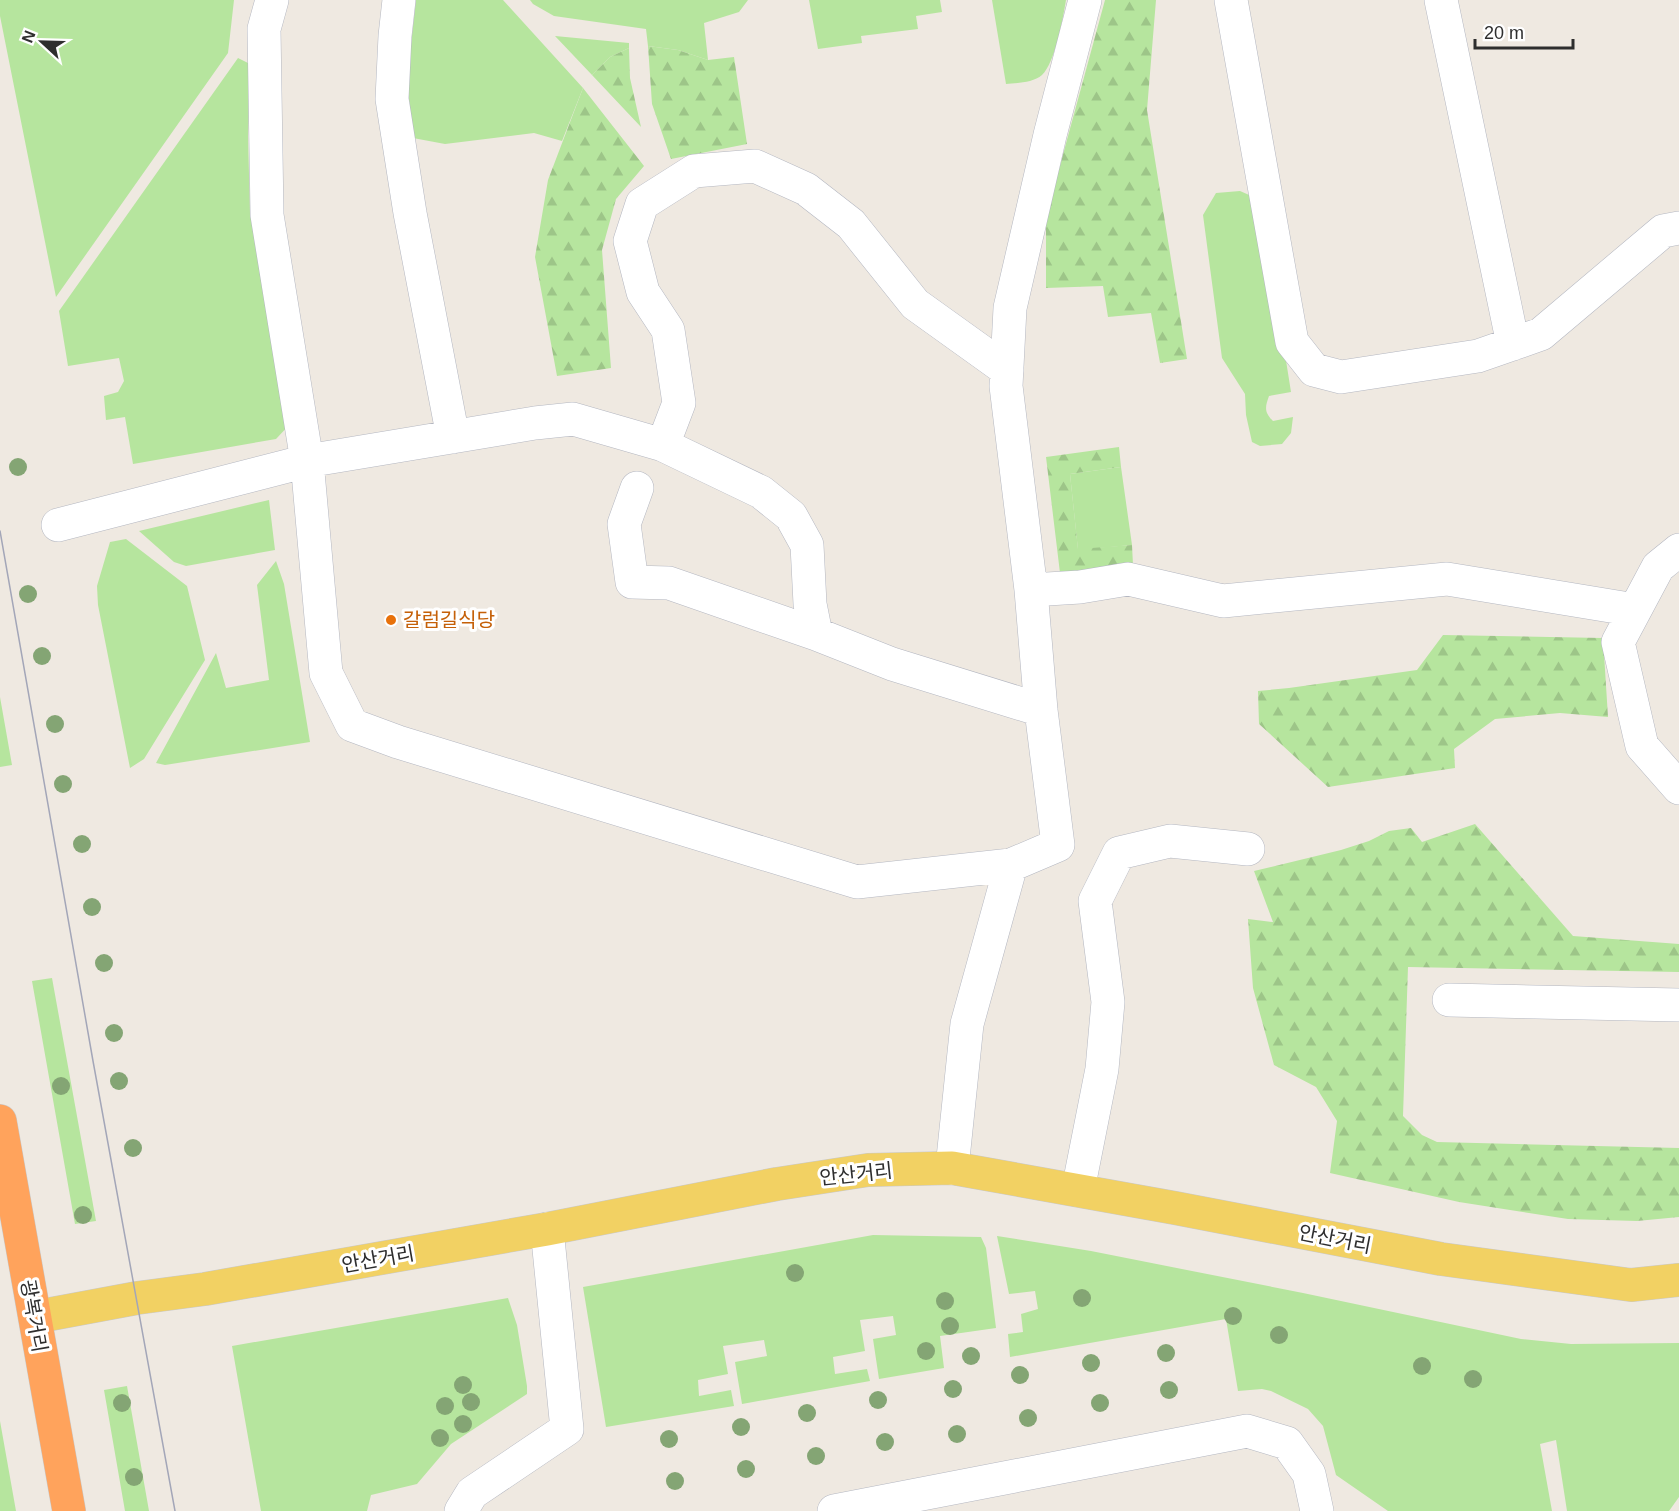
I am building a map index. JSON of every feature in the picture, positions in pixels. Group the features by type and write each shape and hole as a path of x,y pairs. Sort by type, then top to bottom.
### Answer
{"highway":[{"name":"광복거리","path":"0,1121 69,1511"}],"main road":[{"name":"안산거리","path":"34,1317 547,1229 777,1184 868,1170 952,1168 1441,1259 1631,1286 1679,1280"}],"street":[{"path":"272,0 264,29 267,215 307,461 326,672 352,725 398,742 856,882 1011,865 1058,844 1041,710 1031,590 1005,386 1010,308 1050,135 1085,0"},
{"path":"399,0 394,36 392,99 410,213 453,436"},
{"path":"1231,0 1292,342 1314,370 1341,377 1478,356 1541,334 1663,231 1679,228"},
{"path":"1441,0 1513,344"},
{"path":"663,445 680,403 670,340 668,330 643,292 630,241 642,204 694,171 755,166 806,189 851,224 915,304 1007,370"},
{"path":"58,525 307,461 453,436 573,419 663,445 761,492 791,516 807,545 810,604 816,634"},
{"path":"637,488 624,524 632,582 669,583 816,634 892,664 1041,710"},
{"path":"1679,550 1658,567 1618,642 1642,746 1679,788"},
{"path":"1031,590 1080,587 1128,579 1223,601 1447,579 1635,610"},
{"path":"1078,1190 1102,1069 1108,1002 1095,901 1119,853 1170,841 1248,849"},
{"path":"952,1168 967,1024 1011,865"},
{"path":"1449,1000 1679,1005"},
{"path":"461,1511 472,1493 567,1429 547,1229"},
{"path":"834,1511 1247,1431 1287,1443 1309,1474 1317,1511"}],"green space":[{"path":"0,0 234,0 228,53 56,297 0,16"},
{"path":"416,0 503,0 583,88 562,141 534,133 445,144 413,138 407,80"},
{"path":"530,0 748,0 739,12 704,23 708,60 678,50 648,46 646,29 554,16"},
{"path":"809,0 940,0 942,12 916,16 918,29 861,36 862,43 818,49"},
{"path":"992,0 1066,0 1055,51 1047,69 1038,78 1006,84"},
{"path":"1105,0 1156,0 1147,110 1187,359 1160,363 1151,313 1108,317 1103,286 1046,288 1046,217"},
{"path":"555,36 629,43 629,48 610,57 592,75"},
{"path":"648,46 678,50 708,60 734,57 747,144 671,159 652,104"},
{"path":"629,48 630,78 641,127 592,75 610,57"},
{"path":"238,58 250,64 248,136 250,213 291,423 276,439 133,464 125,417 106,420 104,396 118,392 124,381 119,358 68,366 59,311"},
{"path":"583,88 644,166 616,199 602,250 611,368 557,376 535,257 548,180"},
{"path":"1240,191 1256,198 1263,216 1291,392 1269,396 1266,406 1268,415 1273,421 1293,417 1291,433 1282,444 1260,446 1252,442 1246,415 1245,394 1222,358 1203,215 1216,193"},
{"path":"1119,447 1121,467 1070,474 1078,549 1132,545 1133,565 1060,573 1046,457"},
{"path":"1121,467 1132,545 1078,550 1070,474"},
{"path":"269,500 275,550 186,566 174,562 139,531"},
{"path":"126,539 187,586 205,660 144,759 130,768 98,605 97,586 110,542"},
{"path":"276,561 284,584 310,742 165,765 156,763 216,653 226,688 269,680 257,585"},
{"path":"1443,635 1603,638 1608,717 1560,713 1495,719 1454,749 1455,768 1328,787 1259,724 1258,691 1417,670"},
{"path":"0,697 12,765 0,767"},
{"path":"1475,824 1573,936 1679,944 1679,972 1408,967 1403,1116 1422,1135 1437,1142 1679,1148 1679,1217 1637,1221 1568,1219 1459,1202 1330,1173 1337,1121 1316,1087 1274,1065 1253,988 1248,919 1273,922 1254,871 1341,850 1369,841 1389,831 1411,828 1422,842"},
{"path":"52,978 96,1221 75,1224 32,981"},
{"path":"873,1235 981,1237 986,1248 996,1328 940,1336 944,1368 879,1379 873,1339 896,1335 893,1316 860,1320 865,1351 833,1357 835,1374 867,1369 870,1381 742,1404 735,1362 767,1356 764,1340 723,1346 728,1374 698,1380 699,1396 731,1390 734,1406 606,1427 583,1287"},
{"path":"997,1236 1091,1251 1521,1339 1571,1344 1679,1343 1679,1497 1669,1511 1567,1511 1556,1440 1540,1444 1552,1511 1388,1511 1336,1475 1323,1426 1308,1409 1271,1391 1262,1389 1238,1391 1226,1319 1010,1357 1008,1334 1023,1332 1021,1314 1038,1309 1035,1291 1009,1294"},
{"path":"508,1298 517,1325 527,1394 451,1444 417,1484 371,1495 367,1511 261,1511 232,1346"},
{"path":"127,1386 149,1511 125,1511 104,1390"},
{"path":"0,1421 16,1511 0,1511"}],"tram line":[{"path":"0,531 175,1511"}],"place":[{"name":"갈럼길식당","path":"391,620"}]}
